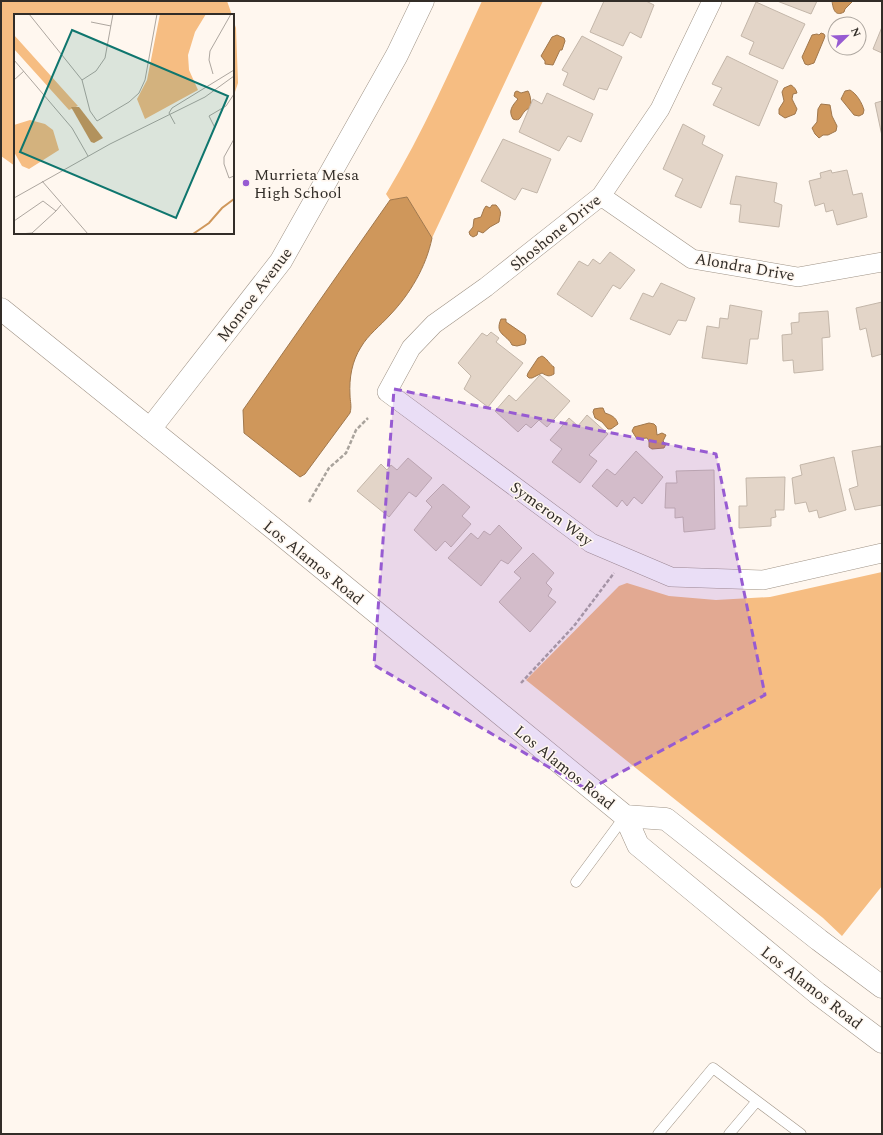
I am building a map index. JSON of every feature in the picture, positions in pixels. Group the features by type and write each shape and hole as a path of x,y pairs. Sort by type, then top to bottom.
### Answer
{"main road":[{"name":"Monroe Avenue","path":"150,429 281,261 398,55 423,1"},
{"name":"Los Alamos Road","path":"1,309 625,816 638,845 817,993 882,1042"},
{"name":"Los Alamos Road","path":"625,816 666,819 818,940 882,988"}],"street":[{"name":"Shoshone Drive","path":"387,392 411,348 434,324 486,287 601,196 660,110 712,1"},
{"name":"Alondra Drive","path":"601,196 692,259 798,277 882,262"},
{"name":"Symeron Way","path":"387,392 591,543 671,577 763,580 882,553"}],"lane":[{"path":"576,882 625,816"},
{"path":"658,1134 713,1068 801,1134"},
{"path":"729,1134 757,1101"}],"path":[{"path":"309,502 329,468 346,453 356,430 368,418"},
{"path":"521,683 574,626 614,573"}],"highlighted area":[{"path":"394,389 716,454 765,695 588,790 374,665"}],"shaded area":[{"path":"1,1 227,1 232,14 14,14 14,165 1,156"},
{"path":"482,1 543,1 432,238 407,197 390,200 386,194 425,123"},
{"path":"832,1 853,1 844,12 838,14 834,9"},
{"path":"234,22 236,28 238,83 234,95"},
{"path":"821,33 825,36 814,63 808,65 805,64 802,57 812,35 819,35"},
{"path":"557,35 564,38 565,41 562,50 560,50 553,65 545,64 545,61 541,56 552,37"},
{"path":"791,85 795,88 797,93 793,94 792,99 797,109 795,114 785,118 779,114 779,109 784,101 782,92 784,88"},
{"path":"850,90 857,96 863,107 863,114 859,116 854,115 841,99 845,91"},
{"path":"517,91 521,93 528,91 531,105 518,120 516,120 513,119 511,111 512,106 518,99 514,96 515,92"},
{"path":"821,104 830,105 832,116 837,126 836,131 828,135 823,135 819,138 812,128 817,122 818,109"},
{"path":"407,197 432,238 426,259 416,280 404,298 390,315 367,338 361,347 355,358 351,376 350,413 305,474 300,477 244,433 243,410 390,200"},
{"path":"492,205 496,205 500,212 499,222 483,233 478,231 477,235 473,237 469,232 473,227 474,219 481,217 486,206 490,208"},
{"path":"501,319 506,319 506,322 525,335 525,344 517,346 512,345 500,331 499,324"},
{"path":"542,356 554,367 554,374 548,376 542,373 529,378 527,376 528,373 538,358"},
{"path":"603,408 605,413 615,418 618,424 611,429 608,429 602,422 595,418 593,412 594,409"},
{"path":"649,423 656,426 657,435 662,433 666,435 663,441 666,444 664,448 652,449 649,447 649,441 647,438 637,439 632,431 634,427"},
{"path":"882,572 882,886 842,936 823,918 526,680 619,586 627,583 669,596 716,600 770,597"}],"building":[{"path":"604,1 646,1 654,5 641,38 630,32 623,46 590,32"},
{"path":"777,1 817,1 811,14"},
{"path":"756,2 805,24 783,69 749,54 754,42 741,36"},
{"path":"882,27 882,53 873,49"},
{"path":"582,36 622,57 607,90 599,88 594,100 563,85 568,73 562,70"},
{"path":"727,56 778,81 759,126 713,105 722,88 712,84"},
{"path":"547,93 593,114 581,142 568,136 559,151 519,132 533,99 542,104"},
{"path":"882,101 882,136 875,103"},
{"path":"683,124 705,136 702,144 723,155 701,208 675,196 683,179 663,169"},
{"path":"503,139 551,159 537,193 522,188 515,200 481,181"},
{"path":"831,170 832,173 847,170 853,195 862,193 867,217 837,225 833,210 826,212 824,203 815,206 809,181 821,178 820,173"},
{"path":"736,176 777,183 774,202 782,205 779,227 739,222 741,205 730,204"},
{"path":"610,252 635,270 620,289 613,285 592,317 557,294 579,261 588,266 593,259 600,264"},
{"path":"661,283 695,298 686,321 678,320 670,335 630,319 643,293 653,297"},
{"path":"882,302 882,354 872,357 866,328 860,330 856,308"},
{"path":"730,305 762,311 758,339 750,339 747,364 702,358 707,326 719,328 720,318 728,319"},
{"path":"828,311 830,337 822,338 823,370 794,373 793,360 783,361 782,335 792,334 791,323 799,322 799,313"},
{"path":"491,332 499,338 496,342 523,363 488,407 464,389 471,376 458,363 482,333 487,336"},
{"path":"540,375 570,401 547,427 539,420 531,428 526,424 518,432 495,411 509,395 516,401"},
{"path":"587,415 608,434 589,455 597,461 580,483 552,462 562,449 550,440 569,418 578,426"},
{"path":"881,446 882,505 855,510 849,489 858,486 852,451"},
{"path":"636,451 663,477 642,504 634,497 627,506 622,500 617,507 592,486 607,469 615,475"},
{"path":"834,457 846,510 819,518 817,510 809,512 806,502 795,504 792,478 802,475 800,465"},
{"path":"408,458 432,478 416,497 409,492 389,517 357,491 381,464 387,470 391,465 397,470"},
{"path":"714,470 715,529 684,532 683,517 675,518 675,508 665,508 666,483 677,483 676,471"},
{"path":"785,477 784,510 775,510 776,517 771,518 771,526 739,528 739,506 747,506 746,478"},
{"path":"443,484 470,507 462,516 471,524 451,547 445,541 436,551 414,530 432,507 426,501"},
{"path":"499,525 522,548 508,564 501,560 481,586 448,558 471,533 478,539 484,531 490,535"},
{"path":"533,553 554,573 546,583 552,589 548,596 556,602 530,632 499,602 521,578 514,572"}],"place":[{"name":"Murrieta Mesa High School","path":"246,183"}]}
